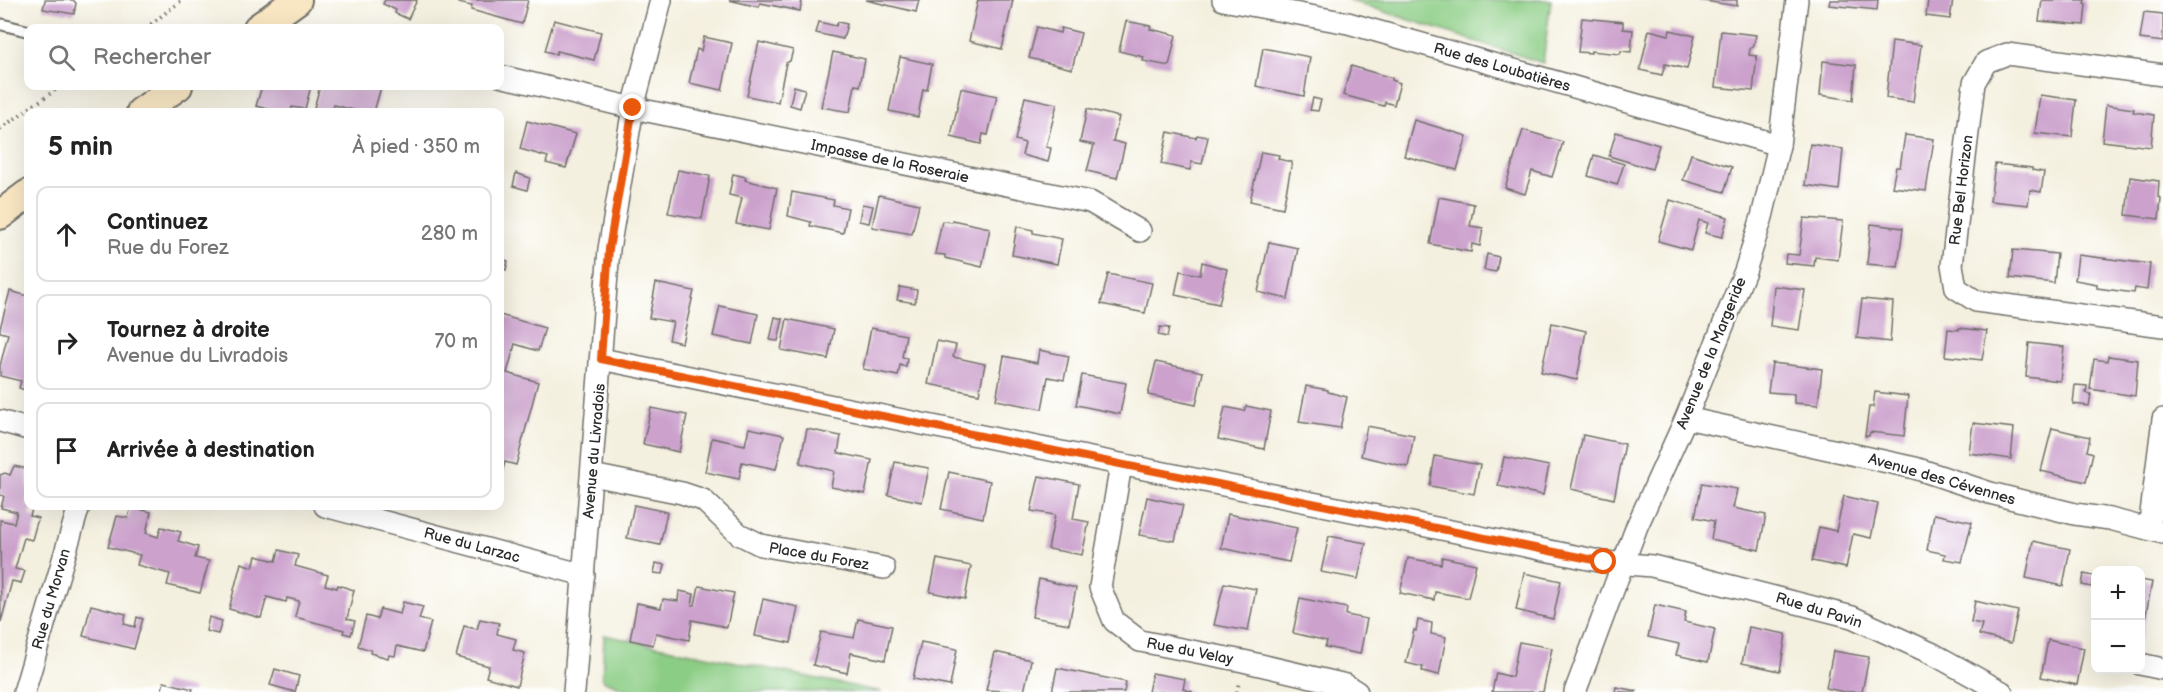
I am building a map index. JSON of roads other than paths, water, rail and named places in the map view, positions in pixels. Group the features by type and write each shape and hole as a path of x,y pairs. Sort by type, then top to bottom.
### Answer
{"main road":[{"path":"264,24 297,0"},
{"path":"147,108 172,90"},
{"path":"0,215 24,197"}],"street":[{"name":"Avenue du Livradois","path":"574,692 609,249 633,108 661,0"},
{"name":"Rue des Loubatières","path":"1223,0 1348,23 1779,145"},
{"name":"Avenue de la Margeride","path":"1575,692 1637,526 1686,418 1745,271 1762,217 1779,145 1797,0"},
{"name":"Rue Bel Horizon","path":"2163,75 2007,54 1986,62 1974,83 1952,265 1956,288 1976,301 2163,326"},
{"name":"Impasse de la Roseraie","path":"504,77 633,108 1090,201 1140,231"},
{"name":"Rue du Pavin","path":"601,359 1581,558 1652,566 1852,617 1933,654 2002,692"},
{"name":"Avenue des Cévennes","path":"1686,418 1915,468 1990,493 2156,531"},
{"path":"2156,531 2163,419"},
{"path":"0,421 24,428"},
{"name":"Rue du Velay","path":"1121,465 1100,587 1114,621 1140,641 1300,674 1346,685 1357,692"},
{"name":"Place du Forez","path":"592,475 682,493 703,500 739,534 761,545 884,568"},
{"name":"Rue du Morvan","path":"24,692 78,510"},
{"name":"Rue du Larzac","path":"340,510 584,575"},
{"path":"2145,665 2163,669"}],"lane":[{"path":"0,24 24,30"}]}
